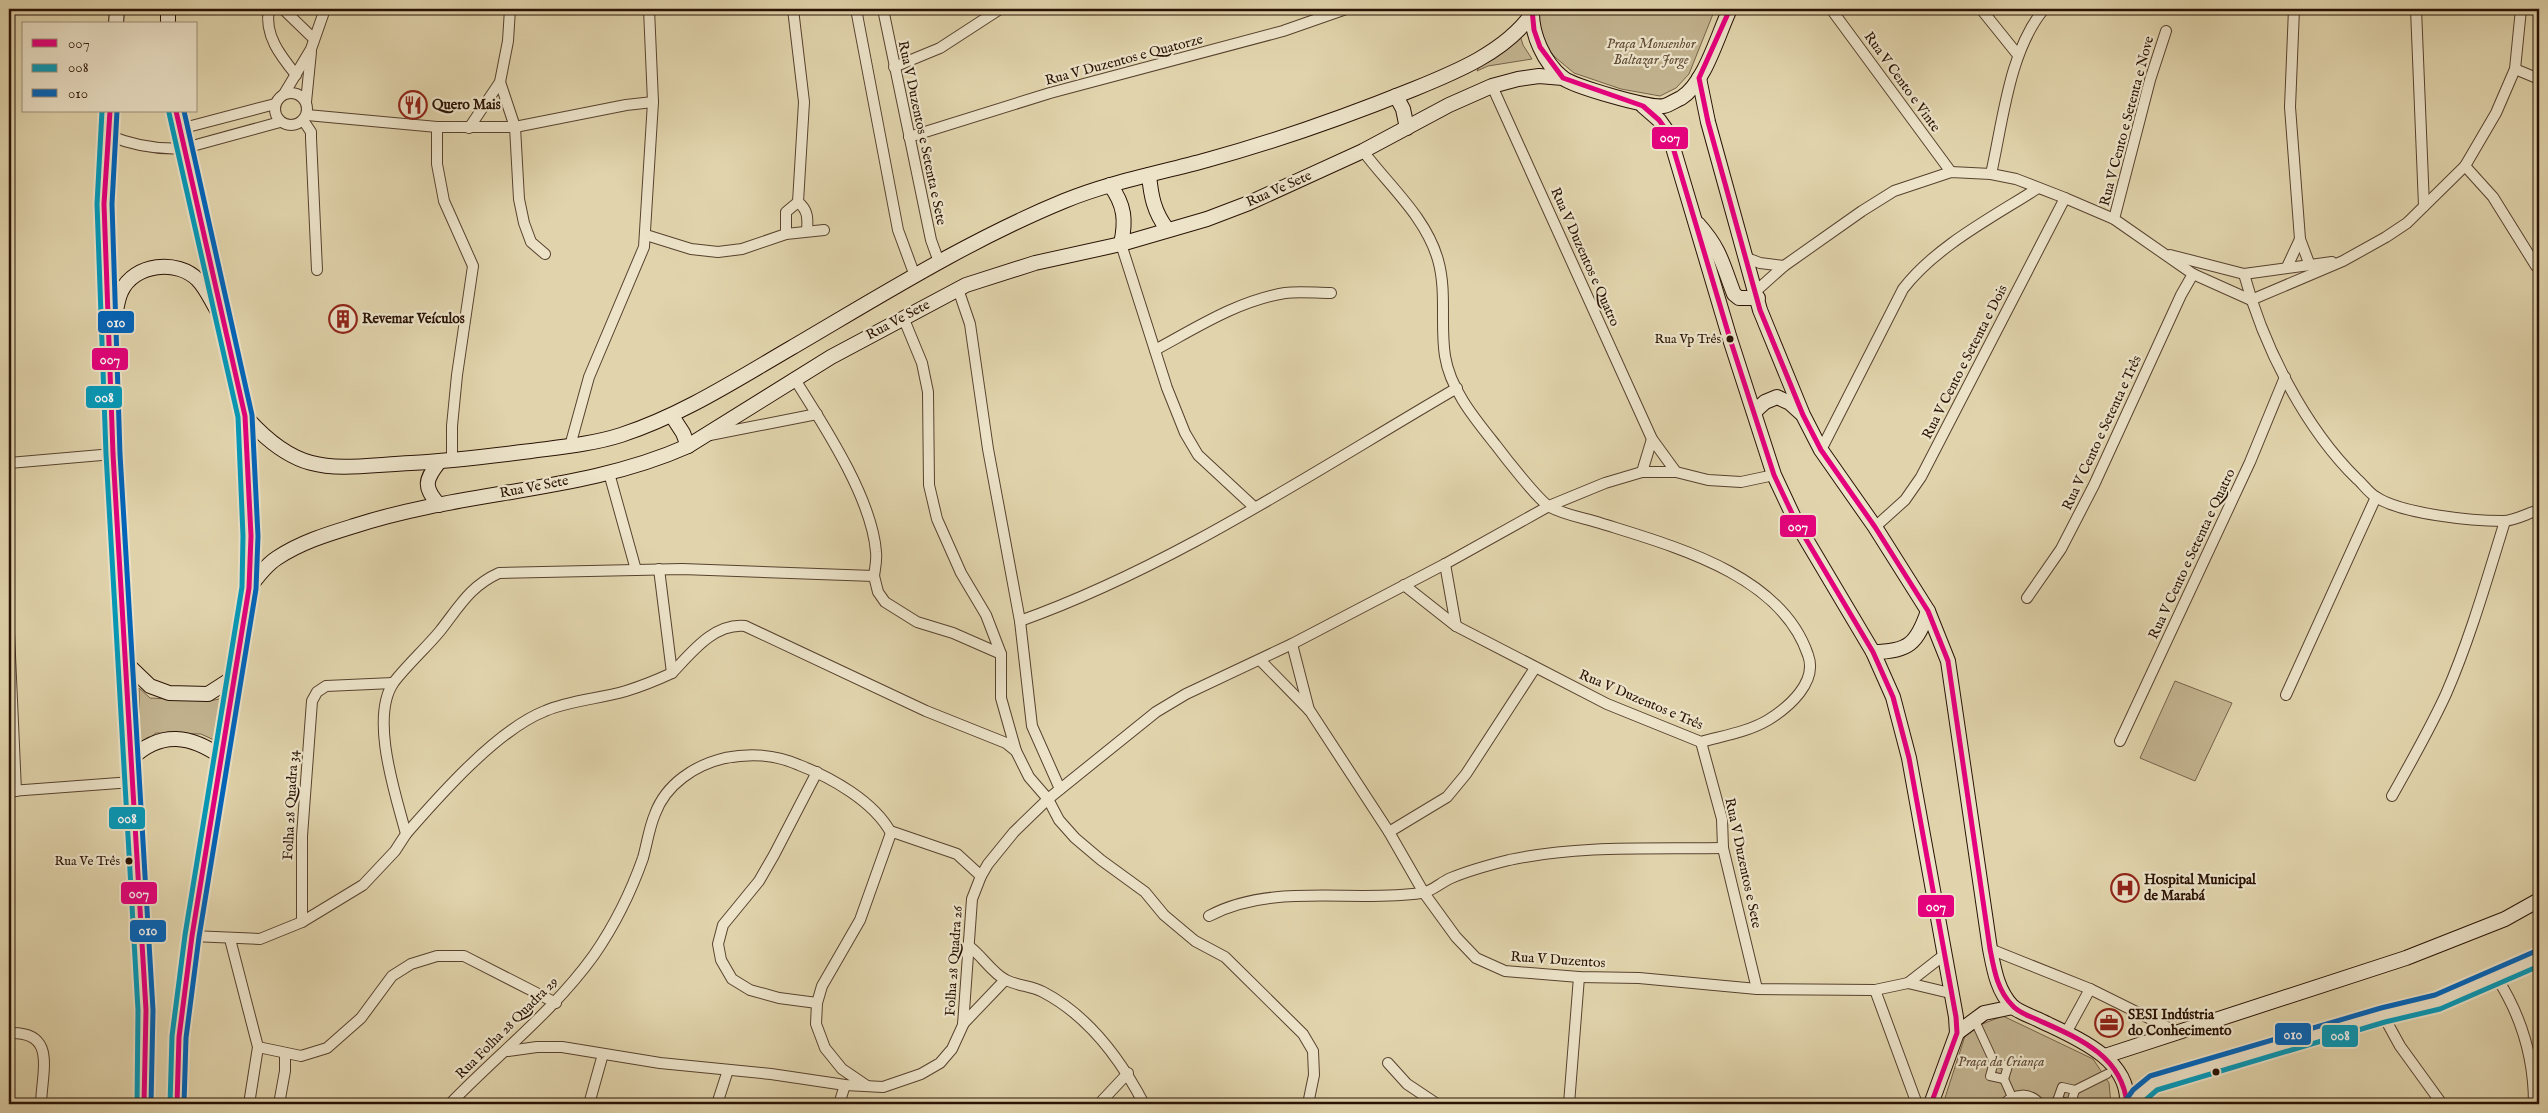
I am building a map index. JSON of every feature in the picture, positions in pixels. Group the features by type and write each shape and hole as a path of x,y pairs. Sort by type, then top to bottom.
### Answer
{"main road":[{"path":"116,22 117,9"},
{"path":"168,9 168,22"},
{"path":"1643,106 1664,106 1682,97 1699,78 1730,9"},
{"path":"1532,12 1534,30 1540,48 1563,78"},
{"name":"Rua Ve Sete","path":"246,416 271,442 290,456 313,465 334,467 446,461 570,446 618,436 672,416 939,262 1065,200 1149,174 1261,145 1454,73 1522,29 1532,12"},
{"name":"Rua Ve Sete","path":"249,588 276,559 298,546 388,515 609,473 664,457 688,446 794,378 903,317 958,289 1036,263 1121,244 1208,219 1249,203 1363,152 1449,104 1492,86 1532,77 1563,78 1643,106"},
{"path":"1699,78 1708,122 1757,294 1803,415 1822,450 1928,611 1948,661 1990,949 1997,982 2013,1007 2066,1033 2105,1056 2121,1076 2128,1093 2128,1104"},
{"path":"1396,96 1403,109 1407,128"},
{"path":"1643,106 1659,120 1669,134 1774,475 1797,524 1873,652 1893,697 1909,758 1957,1033 1931,1104"},
{"path":"110,112 104,204 113,454 146,1010 144,1104"},
{"path":"176,112 246,416 251,536 249,588 192,936 179,1037 177,1104"},
{"path":"1149,174 1152,201 1158,217 1167,230"},
{"path":"1110,185 1118,196 1124,213 1121,244"},
{"path":"1695,220 1714,242 1721,256 1734,294 1739,298 1757,294"},
{"path":"110,341 121,291 141,272 155,268 175,266 199,280 226,325"},
{"path":"1754,412 1765,402 1777,397 1790,403 1803,415"},
{"path":"672,416 683,433 688,446"},
{"path":"438,505 430,496 427,486 429,475 446,461"},
{"path":"1873,652 1890,652 1907,646 1920,634 1928,611"},
{"path":"125,662 150,686 169,693 208,694 236,676"},
{"path":"131,760 142,748 169,739 188,739 205,746 222,758"},
{"path":"2105,1056 2406,958 2505,919 2539,900"},
{"path":"2132,1104 2138,1095 2153,1083 2383,1015 2437,1002 2497,978 2539,958"},
{"path":"1957,1033 1984,1013 2013,1007"}],"street":[{"path":"269,9 267,21 270,36 296,75"},
{"path":"283,9 312,44 305,118 312,138 316,270"},
{"path":"180,129 275,104 296,75 312,44 325,9"},
{"path":"469,128 500,82 508,40 510,9"},
{"path":"570,446 589,377 644,247 653,102 649,9"},
{"path":"786,234 786,212 798,202 804,102 793,9"},
{"path":"856,9 898,230 915,276"},
{"name":"Rua V Duzentos e Setenta e Sete","path":"883,9 930,240 939,262"},
{"path":"894,68 940,48 997,9"},
{"name":"Rua V Duzentos e Quatorze","path":"909,137 1050,93 1283,31 1346,9"},
{"name":"Rua V Cento e Vinte","path":"1831,9 1951,172"},
{"path":"1981,9 2018,55"},
{"path":"1991,174 2018,55 2026,34 2044,9"},
{"path":"2294,9 2290,107 2300,239 2309,263"},
{"path":"2416,9 2424,206"},
{"path":"1757,294 1784,266 1862,211 1894,192 1951,172 1991,174 2016,179 2114,219 2193,274 2251,300 2343,261 2386,237 2407,223 2465,166 2496,113 2514,69 2521,9"},
{"name":"Rua V Cento e Setenta e Nove","path":"2114,219 2150,80 2166,31"},
{"path":"2514,69 2539,79"},
{"path":"500,82 515,127 519,199 524,223 531,242 545,254"},
{"name":"Rua V Duzentos e Quatro","path":"1492,86 1652,439 1676,472"},
{"path":"284,94 296,94 306,102"},
{"path":"275,104 276,117 280,122 292,126 305,118 469,128 515,127 626,105 653,102"},
{"path":"108,135 130,145 151,148 185,148 280,122"},
{"path":"437,127 437,164 444,201 473,266 446,461"},
{"path":"1363,152 1411,208 1425,231 1438,260 1443,295 1445,358 1457,388 1496,446 1549,506"},
{"path":"2465,166 2493,197 2536,266"},
{"path":"1822,450 1904,289 1915,274 1931,258 2038,188"},
{"name":"Rua V Cento e Setenta e Dois","path":"1875,528 1904,500 1921,477 2064,198"},
{"path":"798,202 805,208 808,218 807,231"},
{"path":"646,235 691,249 718,252 742,249 786,234 824,230"},
{"path":"2287,267 2300,239"},
{"path":"1121,244 1176,410 1198,455 1254,507"},
{"path":"2164,254 2244,274 2309,263 2343,261"},
{"path":"1747,258 1770,266 1784,266"},
{"name":"Rua V Cento e Setenta e Três","path":"2027,598 2061,549 2094,485 2181,295 2193,274"},
{"path":"2244,274 2257,320 2285,377 2317,430 2341,463 2376,497 2400,506 2433,514 2505,521 2539,510"},
{"path":"958,289 970,324 988,449 1020,621 1032,726 1060,789"},
{"path":"1155,350 1231,309 1255,300 1286,293 1331,293"},
{"path":"903,317 922,363 928,392 929,485 937,519 960,573 986,616 1001,654 1001,698 1016,751 1029,777 1048,799 1059,820 1076,838 1145,892 1164,915 1194,940 1225,957 1303,1034 1313,1051 1314,1075 1308,1104"},
{"name":"Rua V Cento e Setenta e Quatro","path":"2120,741 2250,462 2285,377"},
{"path":"794,378 842,459 868,517 876,553 874,576 878,592 885,602 917,622 961,636 1001,654"},
{"path":"1020,621 1054,609 1190,544 1457,388"},
{"path":"702,436 817,414"},
{"path":"1642,472 1652,439"},
{"path":"9,463 113,454"},
{"name":"Folha 28 Quadra 26","path":"508,1050 562,1047 844,1085 883,1087 920,1074 940,1063 952,1050 963,1024 972,899 981,876 997,851 1048,799 1156,712 1186,694 1292,644 1445,564 1549,506 1605,483 1642,472 1676,472 1708,480 1741,482 1774,475"},
{"path":"609,473 636,570"},
{"path":"2286,695 2376,497"},
{"name":"Rua V Duzentos e Três","path":"1404,585 1456,626 1535,668 1607,704 1700,742 1767,721 1789,703 1807,683 1812,665 1805,646 1788,619 1757,587 1685,551 1549,506"},
{"path":"2392,796 2426,736 2446,692 2484,591 2505,521"},
{"path":"1445,564 1456,626"},
{"path":"406,834 393,784 384,712 393,683 430,644 470,592 482,580 499,573 659,569 874,576"},
{"path":"659,569 672,672"},
{"path":"192,936 260,939 302,922 362,885 396,851 406,834 428,808 492,747 528,721 544,711 647,684 672,672 702,642 721,629 734,624 745,626 926,711 1006,743 1016,751"},
{"path":"9,633 12,791 132,782"},
{"name":"Rua V Duzentos","path":"1292,644 1310,711"},
{"name":"Rua V Duzentos","path":"1260,660 1310,711 1389,832 1424,893 1456,937 1476,958 1505,971 1579,977 1639,978 1758,989 1875,990 1908,984 1950,993"},
{"path":"1389,832 1447,797 1466,774 1535,668"},
{"name":"Folha 28 Quadra 34","path":"302,922 301,876 304,800 312,701 317,692 326,686 393,683"},
{"name":"Rua V Duzentos e Sete","path":"1700,742 1722,819 1723,848 1758,989"},
{"name":"Rua Folha 28 Quadra 29","path":"450,1104 556,1003 594,955 618,917 642,859 655,813 666,794 680,779 706,763 738,756 765,754 834,779 888,827"},
{"path":"816,1003 779,998 750,990 732,979 721,960 718,944 723,925 759,881 817,772"},
{"path":"867,1086 842,1069 825,1048 816,1024 816,1003 822,986 860,920 887,847 888,827 957,854 981,876"},
{"path":"1209,916 1239,902 1305,895 1394,896 1424,893 1449,879 1473,869 1545,853 1723,848"},
{"path":"230,939 258,1047 249,1104"},
{"path":"970,947 1005,980 1042,991 1073,1013 1102,1040 1128,1073 1144,1104"},
{"path":"1990,949 2090,989 2179,1033"},
{"name":"Rua V Duzentos","path":"1908,984 1944,955"},
{"path":"285,1070 301,1056 327,1048 344,1035 361,1018 392,976 411,964 437,956 464,956 556,1003"},
{"path":"1569,1104 1579,977"},
{"path":"2497,978 2512,1001 2524,1031 2533,1067 2534,1104"},
{"path":"963,1024 1005,980"},
{"path":"2066,1033 2090,989"},
{"path":"1875,990 1917,1104"},
{"path":"2383,1015 2400,1046 2442,1104"},
{"path":"1976,1023 1994,1062 1990,1076 2004,1079"},
{"path":"9,1033 22,1032 34,1036 42,1044 41,1104"},
{"path":"258,1047 301,1056"},
{"path":"279,1104 285,1070 285,1053"},
{"path":"589,1104 603,1054"},
{"path":"1994,1062 2008,1066 2004,1079 2012,1097"},
{"path":"1388,1063 1407,1084 1437,1104"},
{"path":"717,1104 728,1070"},
{"path":"1099,1104 1128,1073"},
{"path":"2075,1090 2071,1103 2054,1102 2062,1087 2075,1090 2107,1074"},
{"path":"839,1104 844,1085"},
{"path":"2004,1104 2012,1097 2029,1095 2041,1104"}],"green space":[{"name":"Praça Monsenhor Baltazar Jorge","path":"1538,9 1715,9 1689,74 1676,88 1660,96 1621,89 1574,73 1546,47 1539,34"},
{"path":"1520,35 1523,45 1532,59 1488,66 1477,71 1479,67"},
{"path":"2175,681 2232,703 2195,781 2140,758"},
{"path":"139,688 150,698 210,701 223,698 214,740 201,734 156,733 140,745"},
{"name":"Praça da Criança","path":"2003,1016 2093,1059 2109,1083 2111,1104 1943,1104 1965,1036 1977,1026"}],"transit line":[{"name":"007","path":"1532,9 1534,30 1540,47 1563,78 1643,106 1659,120 1669,134 1730,339 1774,475 1797,524 1873,652 1893,697 1909,758 1956,1017 1957,1033 1931,1104"},
{"name":"007","path":"1730,9 1699,78 1708,122 1760,310 1803,415 1821,450 1875,527 1928,611 1948,661 1990,949 1997,979 2003,993 2017,1010 2068,1034 2096,1050 2117,1073 2127,1104"},
{"name":"008","path":"102,112 97,204 106,454 138,1010 137,1104"},
{"name":"007","path":"110,112 104,204 113,454 146,1010 144,1104"},
{"name":"010","path":"117,112 112,204 120,454 153,1010 151,1104"},
{"name":"007","path":"176,112 245,416 251,536 249,588 192,936 179,1037 177,1104"},
{"name":"010","path":"184,112 252,415 258,536 256,589 199,937 186,1038 184,1104"},
{"name":"008","path":"169,113 238,417 243,536 242,587 185,935 172,1036 170,1104"},
{"name":"010","path":"2126,1100 2133,1090 2150,1076 2381,1008 2435,995 2536,951"},
{"name":"008","path":"2141,1104 2157,1090 2385,1022 2440,1009 2539,966"}],"place":[{"name":"Quero Mais","path":"413,105"},
{"name":"Revemar Veículos","path":"343,319"},
{"name":"Rua Vp Três","path":"1730,339"},
{"name":"Rua Ve Três","path":"129,861"},
{"name":"Hospital Municipal de Marabá","path":"2125,888"},
{"name":"SESI Indústria do Conhecimento","path":"2109,1023"}]}
